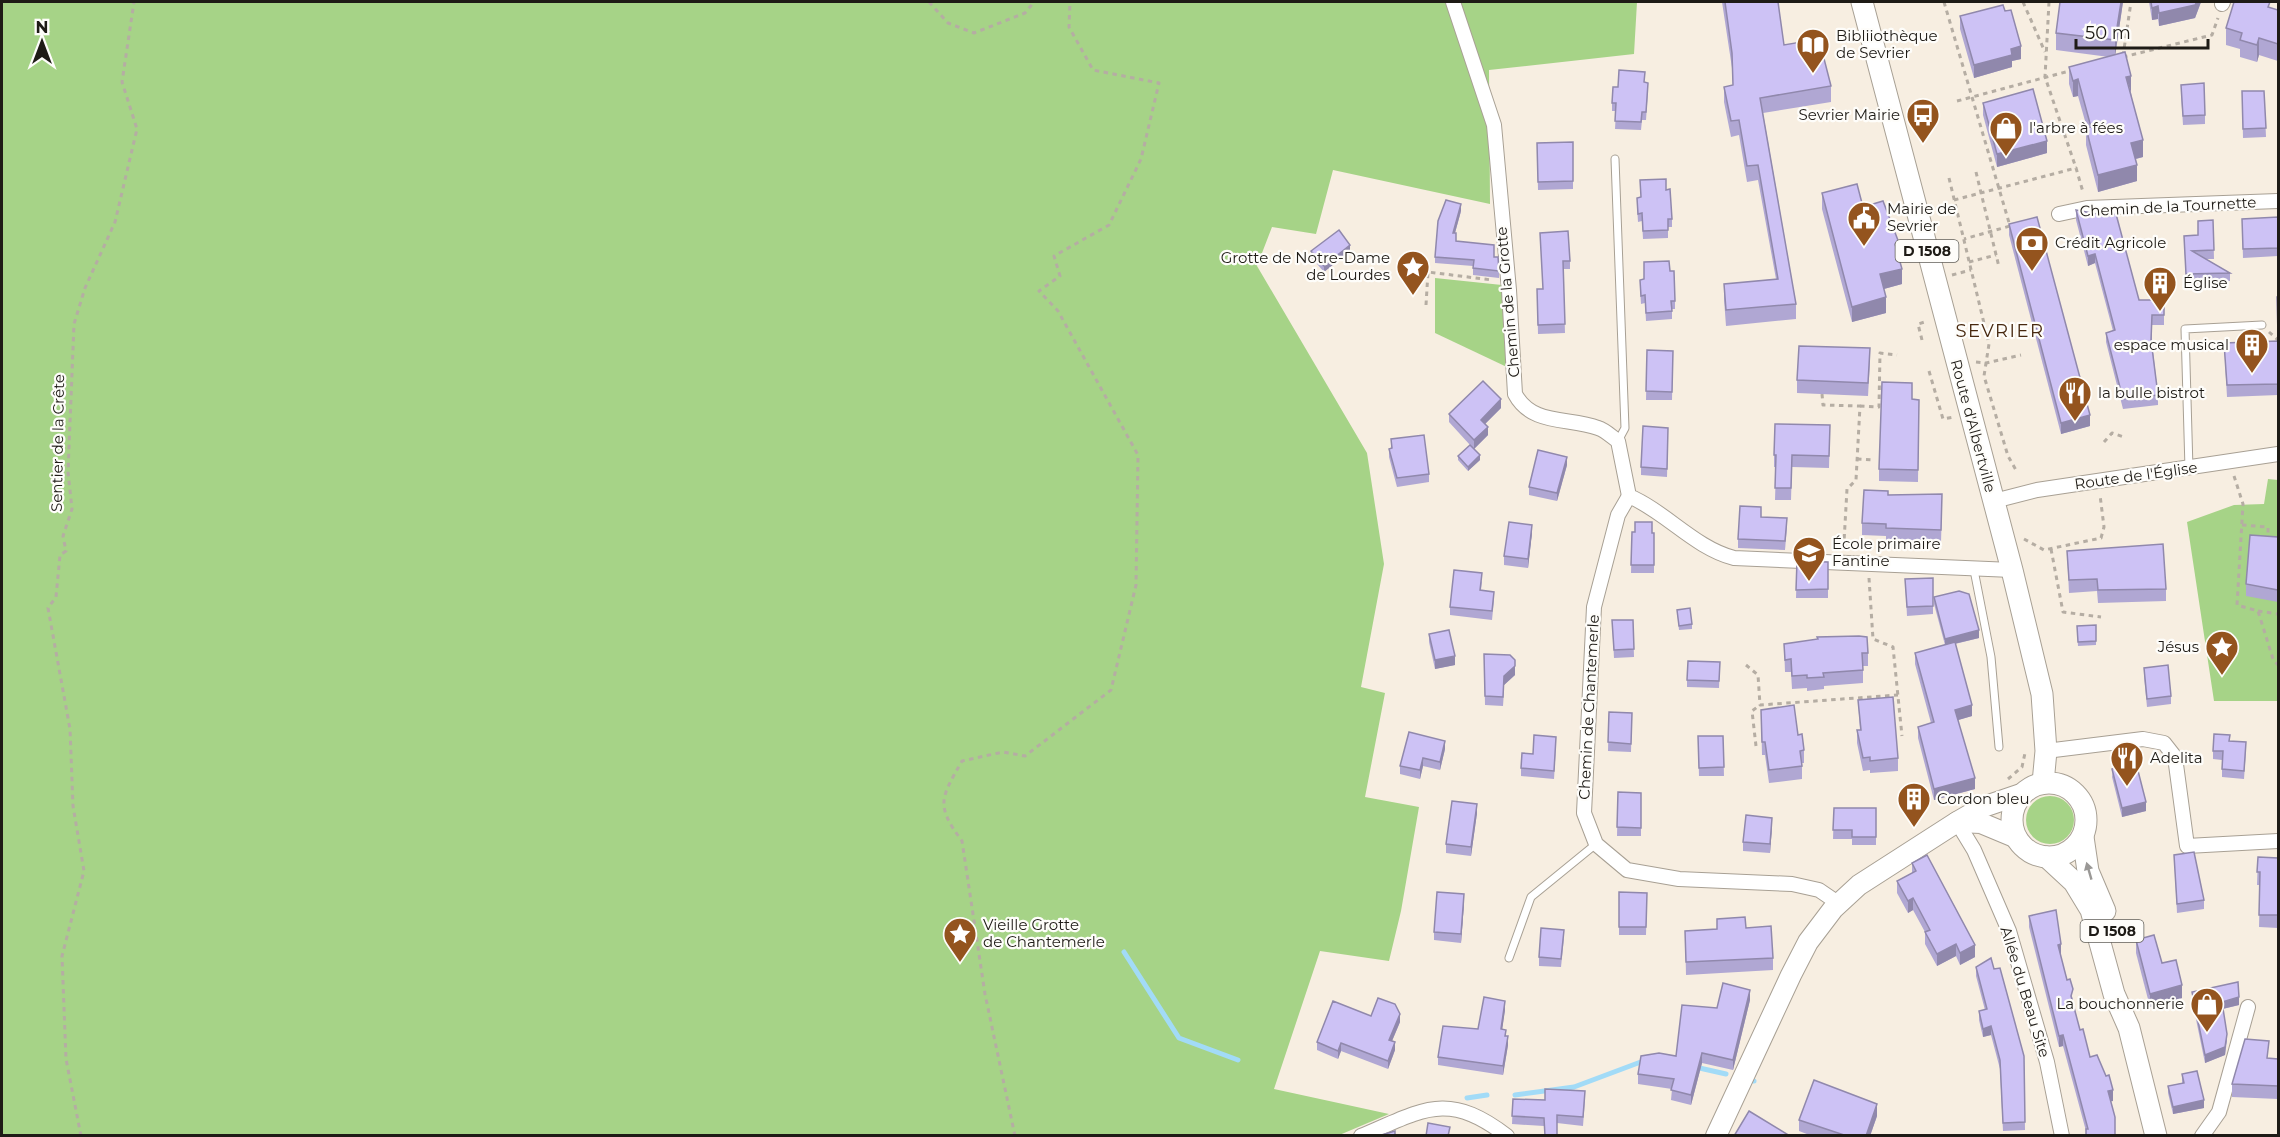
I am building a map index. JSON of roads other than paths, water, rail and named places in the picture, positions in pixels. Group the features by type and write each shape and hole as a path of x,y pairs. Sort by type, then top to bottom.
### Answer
{"main road":[{"name":"Route d'Albertville","path":"1862,2 2012,570 2042,694 2033,788"},
{"path":"1716,1136 1808,942 1838,903 1868,880 1957,822 1983,807 2033,788 2065,786 2081,801 2086,822 2083,837 2068,852 2047,857 2033,853 2017,838 1981,823 1957,822"},
{"path":"2017,838 2012,814 2033,788"},
{"name":"D 1508","path":"2083,837 2088,871 2110,924 2126,983 2129,1028"},
{"name":"D 1508","path":"2047,857 2073,882 2091,910 2114,994 2129,1028 2156,1136"}],"street":[{"name":"Chemin de la Grotte","path":"1453,2 1494,125 1509,282 1515,394 1521,406 1540,417 1599,428 1618,441"},
{"name":"Chemin de la Tournette","path":"2058,214 2087,208 2278,201"},
{"path":"1618,441 1629,496 1650,506 1722,555 1734,558 2012,570"},
{"name":"Route de l'Église","path":"1994,501 2037,490 2278,454"},
{"name":"Chemin de Chantemerle","path":"1629,496 1618,515 1594,607 1584,813 1596,844 1627,870 1679,879 1792,884 1819,890 1838,903"},
{"path":"2036,751 2143,739 2164,743 2175,757 2187,846 2278,841"},
{"name":"Allée du Beau Site","path":"1957,822 1974,850 2009,931 2047,1062 2062,1136"},
{"path":"2202,1136 2219,1112 2248,1007"},
{"path":"1361,1136 1432,1107 1457,1108 1488,1121 1507,1136"}],"lane":[{"path":"1615,159 1625,428 1618,441"},
{"path":"2189,469 2185,329 2262,325"},
{"path":"1974,570 1991,657 1999,747"},
{"path":"1509,958 1531,897 1596,844"}],"waterway":[{"path":"1124,952 1179,1038 1238,1060"},
{"path":"1515,1095 1574,1087 1646,1060"},
{"path":"1695,1067 1726,1074"},
{"path":"1467,1098 1487,1095"}],"place":[{"name":"Bibliiothèque de Sevrier","path":"1813,74"},
{"name":"Sevrier Mairie","path":"1923,144"},
{"name":"l'arbre à fées","path":"2006,157"},
{"name":"Mairie de Sevrier","path":"1864,247"},
{"name":"Crédit Agricole","path":"2032,272"},
{"name":"Grotte de Notre-Dame de Lourdes","path":"1413,296"},
{"name":"Église","path":"2160,312"},
{"name":"espace musical","path":"2252,374"},
{"name":"la bulle bistrot","path":"2075,422"},
{"name":"École primaire Fantine","path":"1809,582"},
{"name":"Jésus","path":"2222,676"},
{"name":"Adelita","path":"2127,787"},
{"name":"Cordon bleu","path":"1914,828"},
{"name":"Vieille Grotte de Chantemerle","path":"960,963"},
{"name":"La bouchonnerie","path":"2207,1033"}],"district":[{"name":"SEVRIER","path":"2000,331"}]}
